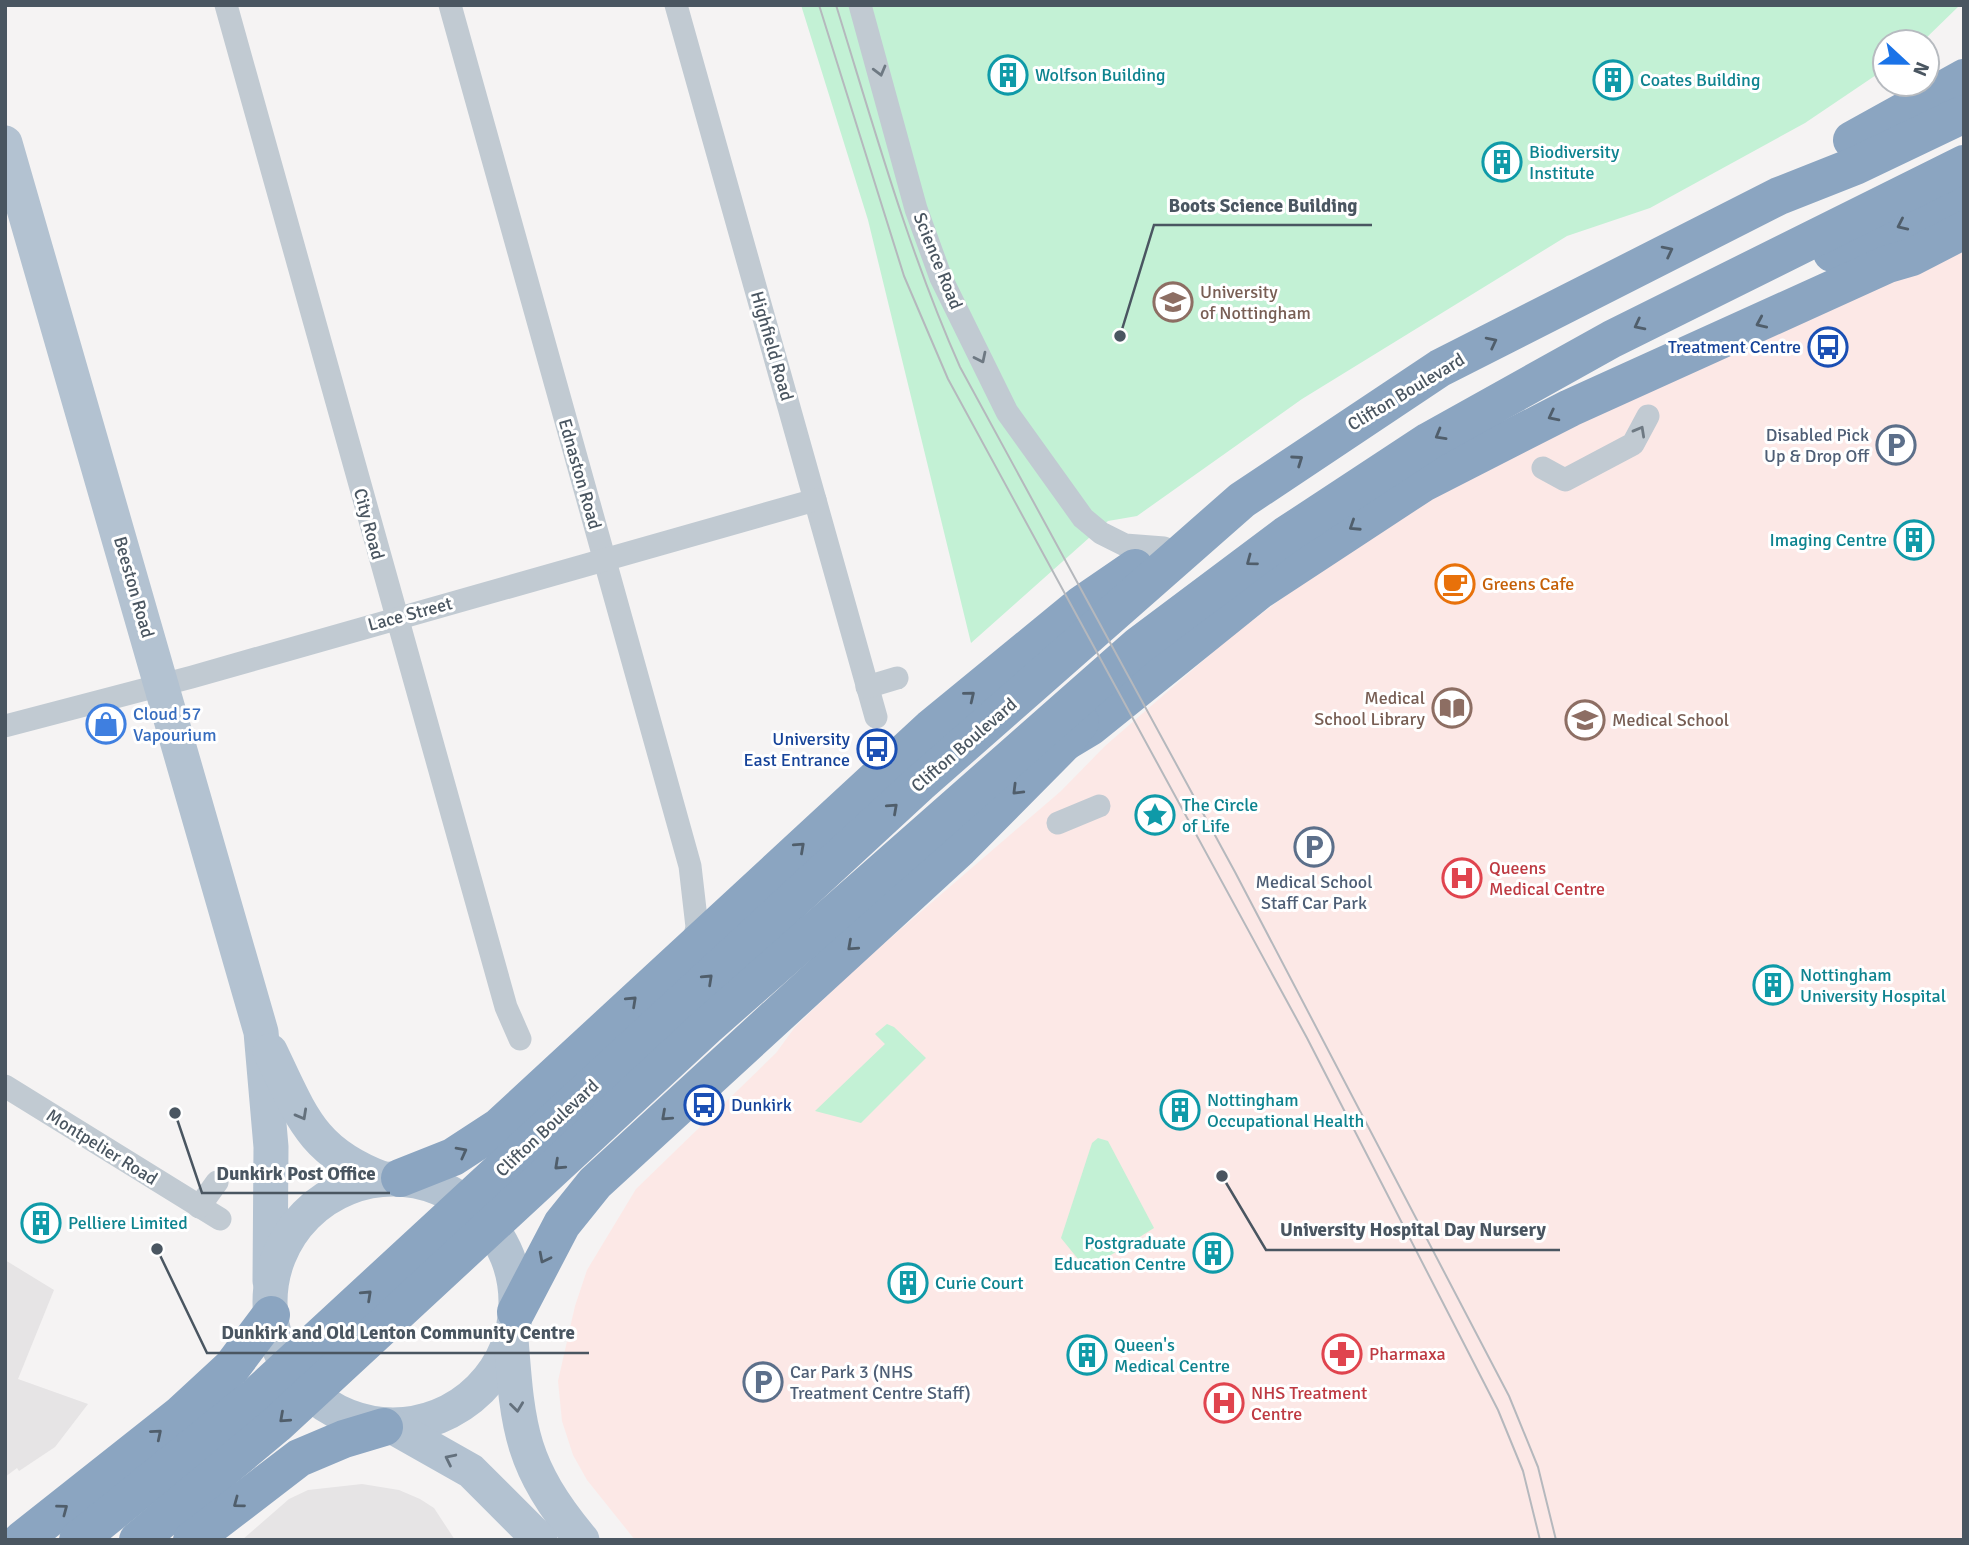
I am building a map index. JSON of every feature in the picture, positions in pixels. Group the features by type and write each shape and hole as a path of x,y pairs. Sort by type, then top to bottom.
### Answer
{"highway":[{"path":"1779,196 1844,144 1964,78"},
{"name":"Clifton Boulevard","path":"78,1540 179,1484 276,1425 919,784 1242,500 1440,368 1779,196 1855,166 1964,114"},
{"name":"Clifton Boulevard","path":"598,1105 706,1027 1068,705 1182,613 1286,535 1429,441 1513,392 1700,295 1964,164"},
{"path":"1700,295 1866,242 1964,197"},
{"path":"1065,742 1090,726 1260,590 1423,483 1570,408 1878,268 1912,257 1964,230"},
{"path":"391,1179 453,1157 499,1127 693,944 931,728 1081,605 1164,548 1242,500"},
{"path":"513,1326 562,1224 595,1182 960,848 1065,742 1082,719 1182,613"},
{"path":"22,1540 180,1415 232,1367 271,1298"},
{"path":"192,1540 299,1458 344,1439 390,1428"},
{"name":"Clifton Boulevard","path":"138,1540 179,1484"}],"main road":[{"name":"Beeston Road","path":"5,143 261,1032"},
{"path":"261,1032 304,1121 319,1140 354,1168 391,1179 423,1182 447,1191 472,1208 492,1229 506,1255 514,1283 513,1326 522,1439 540,1481 582,1540"},
{"path":"261,1032 271,1147 271,1298 279,1342 293,1368 310,1389 359,1419 390,1428 471,1471 540,1540"},
{"path":"271,1298 285,1243 295,1226 317,1204 343,1189 391,1179"},
{"path":"390,1428 427,1422 469,1400 486,1383 513,1326"}],"street":[{"name":"City Road","path":"226,5 395,618 506,1007 520,1039"},
{"name":"Ednaston Road","path":"450,5 690,866 697,927 693,944"},
{"name":"Highfield Road","path":"676,5 876,717"},
{"name":"Science Road","path":"860,5 916,209 949,298 1007,412 1068,500 1094,526 1125,545 1164,548"},
{"path":"1543,468 1565,480 1633,444 1648,416"},
{"name":"Lace Street","path":"5,726 162,685 815,500"},
{"path":"867,687 897,678"},
{"path":"1058,823 1099,806"},
{"name":"Montpelier Road","path":"5,1086 220,1219"},
{"path":"199,1207 217,1182"}],"shaded area":[{"name":"Queens Medical Centre","path":"1964,238 1964,1540 635,1540 587,1480 573,1455 562,1421 558,1381 575,1306 587,1270 636,1189 776,1053 795,1027 858,966 1061,791 1105,746 1228,639 1425,490"},
{"path":"5,1260 54,1290 18,1379 88,1404 55,1447 5,1477"},
{"path":"362,1484 399,1490 420,1499 434,1508 455,1540 242,1540 289,1499 308,1490"}],"green space":[{"name":"University of Nottingham","path":"801,5 1960,5 1936,28 1871,28 1871,78 1805,123 1650,208 1567,236 1302,399 1137,516 1108,521 971,643 868,220"},
{"path":"887,1024 894,1027 926,1058 861,1123 815,1111 885,1044 875,1034"},
{"path":"1098,1138 1108,1141 1154,1228 1087,1270 1061,1238 1092,1143"}],"tram line":[{"path":"819,5 904,276 948,379 1307,1038 1498,1410 1523,1471 1540,1540"},
{"path":"836,5 908,233 960,367 1235,872 1509,1396 1538,1467 1556,1540"}],"place":[{"name":"Wolfson Building","path":"1008,75"},
{"name":"Coates Building","path":"1613,80"},
{"name":"Biodiversity Institute","path":"1502,162"},
{"name":"University of Nottingham","path":"1173,302"},
{"name":"Boots Science Building","path":"1120,336"},
{"name":"Treatment Centre","path":"1828,347"},
{"name":"Disabled Pick Up & Drop Off","path":"1896,445"},
{"name":"Imaging Centre","path":"1914,540"},
{"name":"Greens Cafe","path":"1455,584"},
{"name":"Medical School Library","path":"1452,708"},
{"name":"Medical School","path":"1585,720"},
{"name":"Cloud 57 Vapourium","path":"106,724"},
{"name":"University East Entrance","path":"877,749"},
{"name":"The Circle of Life","path":"1155,815"},
{"name":"Medical School Staff Car Park","path":"1314,847"},
{"name":"Queens Medical Centre","path":"1462,878"},
{"name":"Nottingham University Hospital","path":"1773,985"},
{"name":"Dunkirk","path":"704,1105"},
{"name":"Nottingham Occupational Health","path":"1180,1110"},
{"name":"Dunkirk Post Office","path":"175,1113"},
{"name":"University Hospital Day Nursery","path":"1222,1176"},
{"name":"Pelliere Limited","path":"41,1223"},
{"name":"Dunkirk and Old Lenton Community Centre","path":"157,1249"},
{"name":"Postgraduate Education Centre","path":"1213,1253"},
{"name":"Curie Court","path":"908,1283"},
{"name":"Pharmaxa","path":"1342,1354"},
{"name":"Queen's Medical Centre","path":"1087,1355"},
{"name":"Car Park 3 (NHS Treatment Centre Staff)","path":"763,1382"},
{"name":"NHS Treatment Centre","path":"1224,1403"}]}
